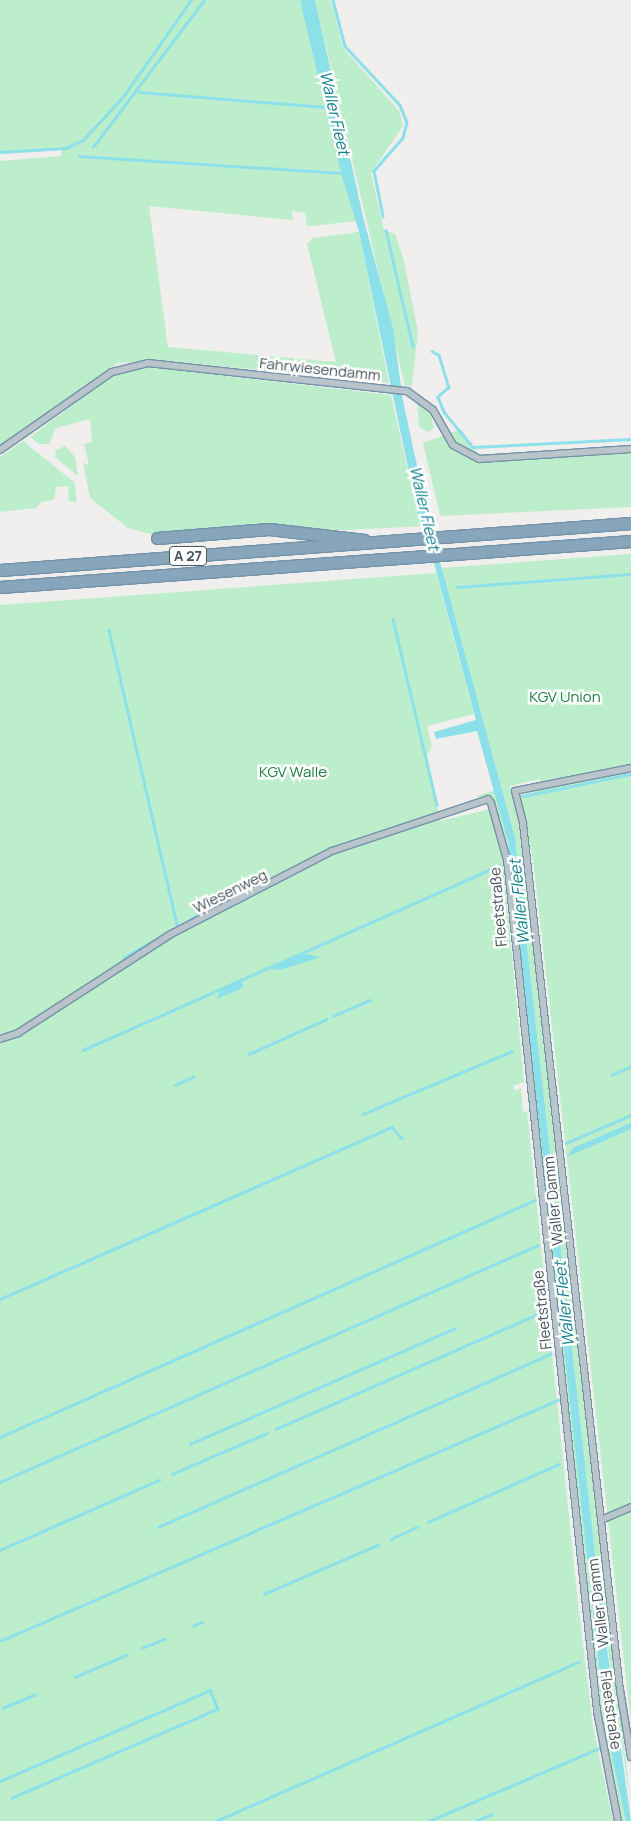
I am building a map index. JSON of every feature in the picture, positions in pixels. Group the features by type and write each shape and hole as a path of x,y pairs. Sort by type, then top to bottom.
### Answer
{"highway":[{"name":"A 27","path":"0,570 418,540 631,522"},
{"path":"157,538 268,529 375,542"},
{"name":"A 27","path":"0,587 631,541"}],"street":[{"name":"Fahrwiesendamm","path":"0,450 125,365 156,364 407,391 429,406 452,444 479,459 631,449"},
{"name":"Waller Damm","path":"631,768 515,791 523,824 601,1520 631,1757"},
{"name":"Wiesenweg","path":"0,1039 18,1033 171,934 332,851 488,799"},
{"name":"Fleetstraße","path":"488,799 507,860 597,1711 618,1821"},
{"path":"601,1520 631,1507"}],"green space":[{"path":"0,0 300,0 356,221 307,226 305,213 292,211 293,220 149,206 168,347 336,362 307,244 313,238 359,232 389,383 170,361 118,363 0,445 0,161 61,156 62,150 0,154"},
{"path":"315,0 331,0 343,48 400,112 403,126 371,173 384,230 395,234 404,261 418,332 412,385 405,386"},
{"path":"140,366 391,395 418,516 424,526 346,530 243,527 150,534 128,528 90,498 83,463 89,465 84,444 92,442 90,419 56,428 49,444 39,444 30,437 120,370"},
{"path":"417,401 430,412 434,428 428,432 419,427"},
{"path":"461,429 480,456 631,445 631,507 440,516 423,443"},
{"path":"23,441 74,482 77,502 69,501 68,486 56,487 54,500 41,502 36,508 0,512 0,457"},
{"path":"65,446 75,457 78,476 55,457 56,450"},
{"name":"KGV Union","path":"631,554 631,1723 534,868 521,795 542,789 540,779 510,786 521,836 631,1806 600,1598 515,838 441,568"},
{"name":"KGV Walle","path":"436,573 474,714 427,726 432,747 427,755 440,821 490,809 503,861 524,1082 513,1086 515,1091 521,1088 523,1112 527,1111 578,1603 593,1726 613,1821 0,1821 0,605"},
{"path":"495,790 508,841 517,912 599,1666 626,1821 622,1821 600,1710 508,860 497,807 477,796"}],"water":[{"name":"Waller Fleet","path":"300,0 315,0 364,221 393,328 403,401 430,525 515,838 600,1598 631,1821 626,1821 613,1761 599,1666 508,841 477,731 436,739 434,732 476,720 424,526 418,516 359,232 341,173"},
{"path":"306,954 321,957 280,970 264,968"},
{"path":"242,978 243,988 217,999 221,988"},
{"path":"631,1123 631,1129 567,1157 573,1148"}],"waterway":[{"path":"0,152 66,148 83,140 123,97 191,0"},
{"path":"93,147 204,0"},
{"path":"333,0 345,46 400,105 407,122 403,138 374,171 383,216"},
{"name":"Waller Fleet","path":"139,92 326,107"},
{"path":"79,156 342,173"},
{"path":"386,230 413,347"},
{"path":"432,351 439,355 449,387 438,397 444,412 473,447 631,439"},
{"path":"457,587 631,574"},
{"path":"393,619 437,805"},
{"path":"109,630 177,925"},
{"path":"523,796 631,774"},
{"name":"Waller Fleet","path":"83,1050 499,866"},
{"path":"123,958 213,906"},
{"path":"333,1016 370,1000"},
{"path":"249,1054 327,1019"},
{"path":"363,1114 512,1051"},
{"path":"612,1075 631,1066"},
{"path":"175,1085 193,1077"},
{"path":"566,1143 631,1115"},
{"path":"0,1299 392,1127 402,1138"},
{"path":"0,1437 535,1200"},
{"path":"0,1482 538,1245"},
{"name":"Waller Fleet","path":"276,1429 549,1309"},
{"path":"190,1444 455,1328"},
{"path":"158,1527 551,1354"},
{"path":"0,1641 558,1400"},
{"path":"172,1474 267,1433"},
{"path":"428,1522 559,1464"},
{"path":"0,1550 159,1480"},
{"path":"391,1539 417,1527"},
{"path":"264,1594 378,1545"},
{"path":"193,1626 202,1622"},
{"path":"142,1648 164,1639"},
{"path":"75,1677 126,1655"},
{"path":"216,1821 579,1662"},
{"path":"0,1781 210,1690 218,1709 12,1798"},
{"path":"3,1708 34,1695"},
{"path":"429,1821 599,1748"},
{"path":"476,1821 492,1814"}]}
